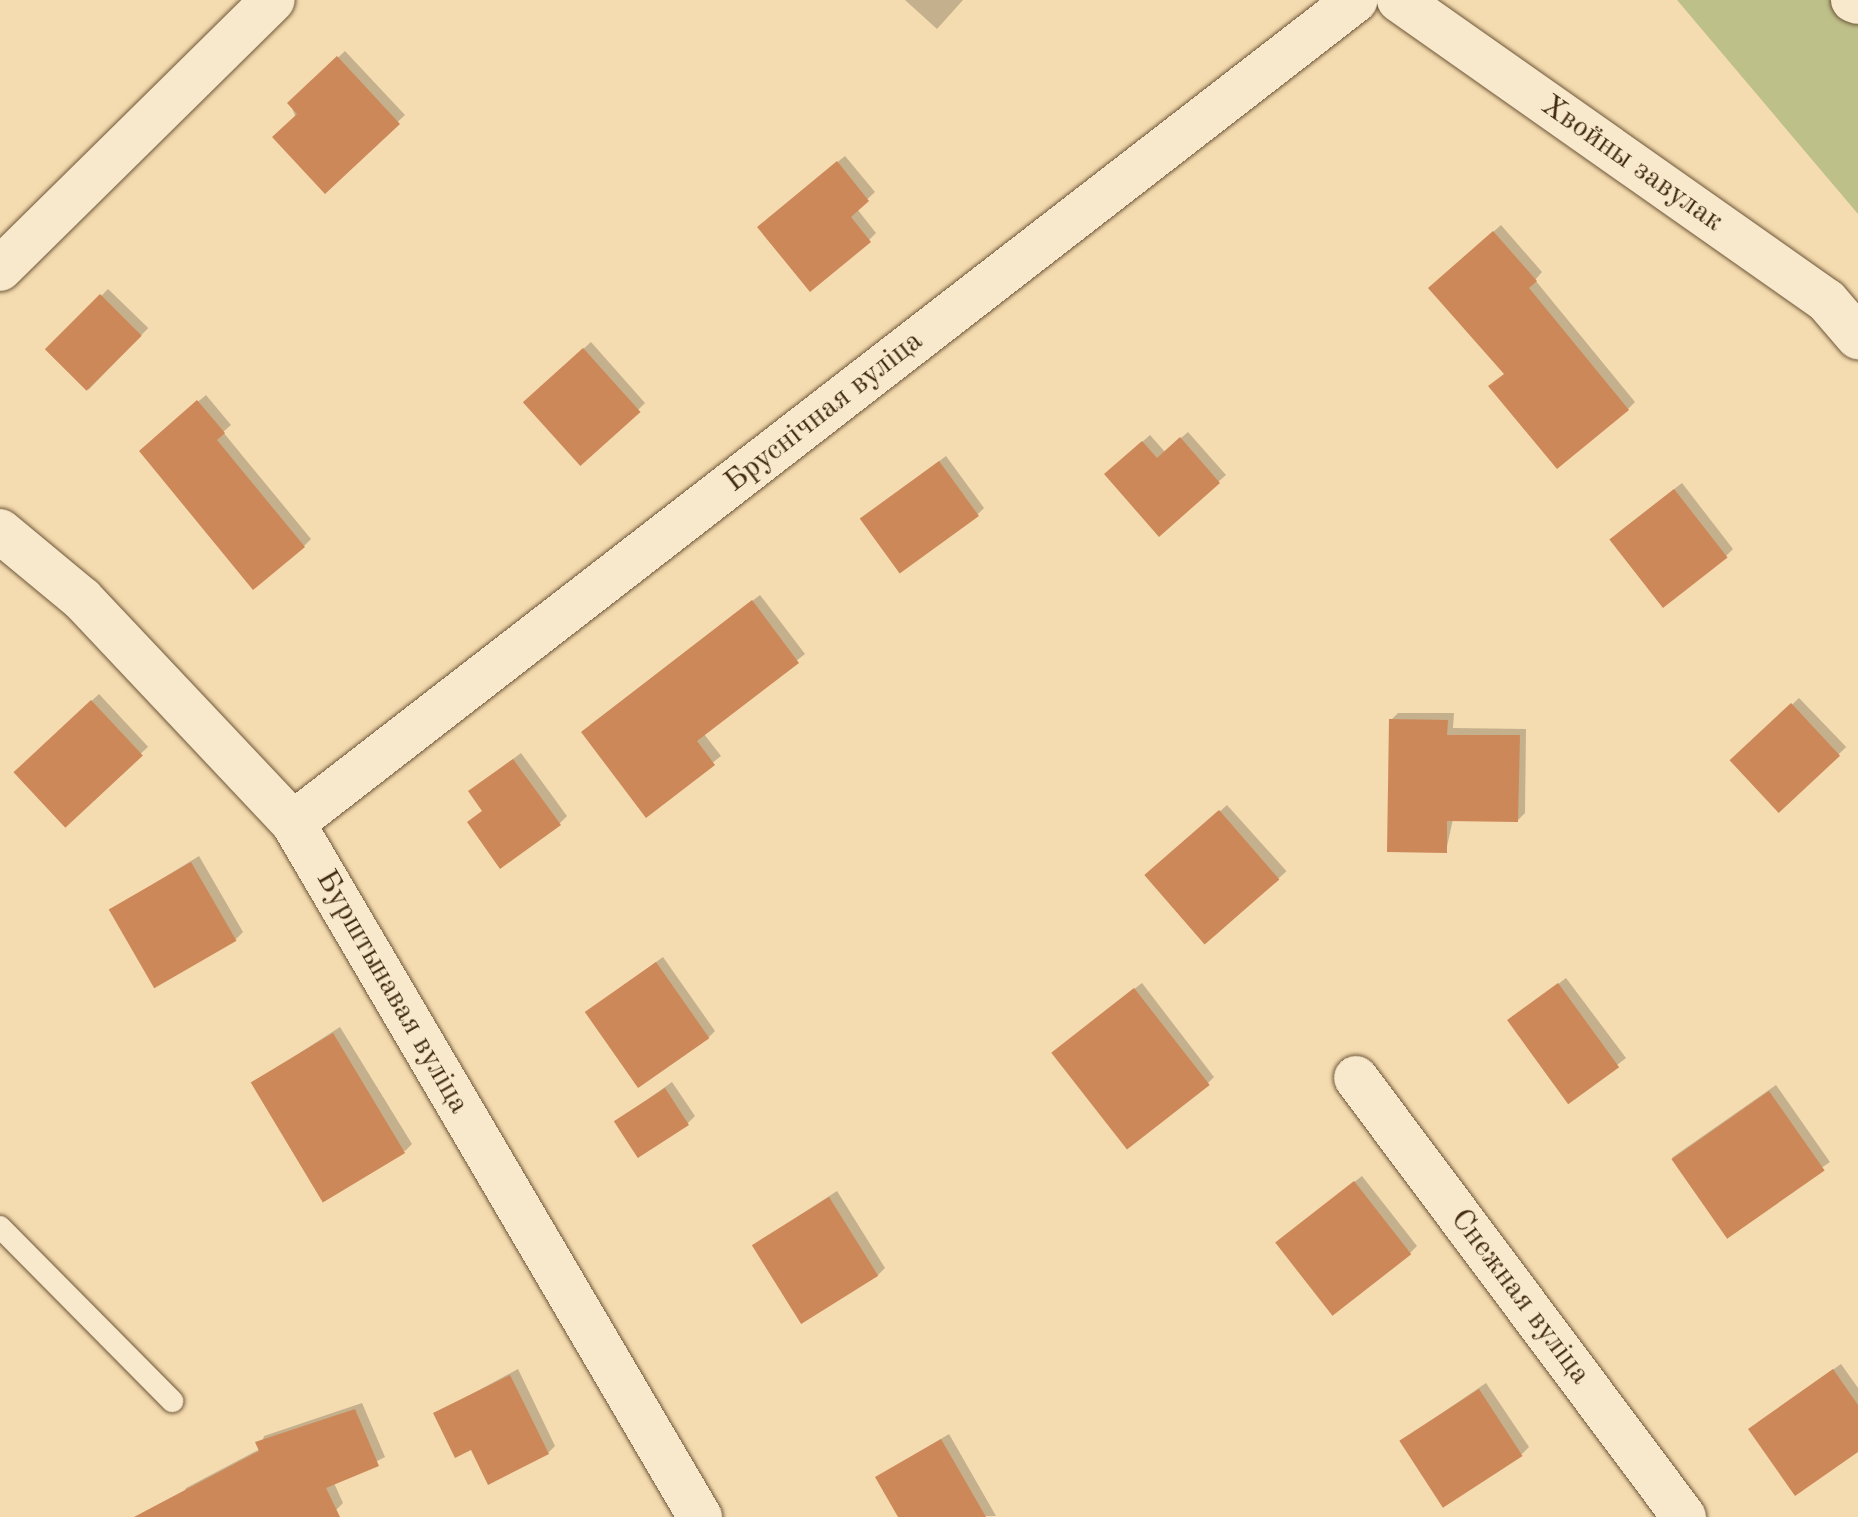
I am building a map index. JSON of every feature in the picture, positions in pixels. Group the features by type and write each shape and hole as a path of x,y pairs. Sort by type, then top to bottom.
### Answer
{"street":[{"path":"0,269 273,0"},
{"name":"Бруснічная вуліца","path":"293,823 1356,0"},
{"name":"Хвойны завулак","path":"1399,0 1827,301 1858,337"},
{"name":"Бурштынавая вуліца","path":"0,531 82,599 293,823 700,1517"},
{"name":"Снежная вуліца","path":"1356,1078 1684,1517"}],"lane":[{"path":"0,1227 172,1401"}],"green space":[{"path":"1677,0 1858,0 1858,214"}],"building":[{"path":"337,56 400,124 325,194 272,137 297,114 287,103"},
{"path":"837,161 869,201 851,217 871,242 810,292 757,227"},
{"path":"1493,231 1537,281 1529,288 1629,410 1557,469 1488,386 1504,374 1428,288"},
{"path":"100,294 142,336 87,391 45,349"},
{"path":"583,348 641,412 580,466 523,402"},
{"path":"197,400 225,433 217,440 305,547 253,590 139,451"},
{"path":"1180,437 1220,483 1159,537 1104,474 1142,441 1157,458"},
{"path":"939,461 979,516 900,574 860,519"},
{"path":"1674,489 1728,558 1663,608 1609,539"},
{"path":"752,600 799,663 697,741 715,765 646,818 581,732"},
{"path":"91,700 143,756 65,828 13,772"},
{"path":"1791,703 1840,756 1779,813 1730,760"},
{"path":"1389,719 1448,720 1447,735 1520,735 1518,822 1447,821 1447,853 1387,852"},
{"path":"513,759 561,825 500,869 467,822 482,811 468,791"},
{"path":"1219,810 1279,879 1205,944 1144,875"},
{"path":"191,862 236,941 154,988 109,910"},
{"path":"656,962 709,1038 638,1088 585,1012"},
{"path":"1558,983 1619,1067 1568,1104 1507,1020"},
{"path":"1134,988 1210,1085 1127,1150 1051,1053"},
{"path":"333,1033 405,1153 323,1202 251,1082"},
{"path":"665,1088 689,1125 638,1158 614,1121"},
{"path":"1769,1091 1825,1170 1727,1239 1672,1159"},
{"path":"1354,1181 1411,1254 1332,1316 1275,1243"},
{"path":"829,1197 878,1276 801,1324 752,1245"},
{"path":"1833,1369 1858,1405 1858,1452 1795,1496 1748,1429"},
{"path":"510,1375 549,1454 488,1485 471,1450 455,1458 433,1413"},
{"path":"1479,1389 1523,1456 1443,1508 1399,1441"},
{"path":"355,1409 379,1466 326,1488 340,1517 134,1517 259,1451 255,1442"},
{"path":"941,1439 986,1517 898,1517 875,1477"}]}
